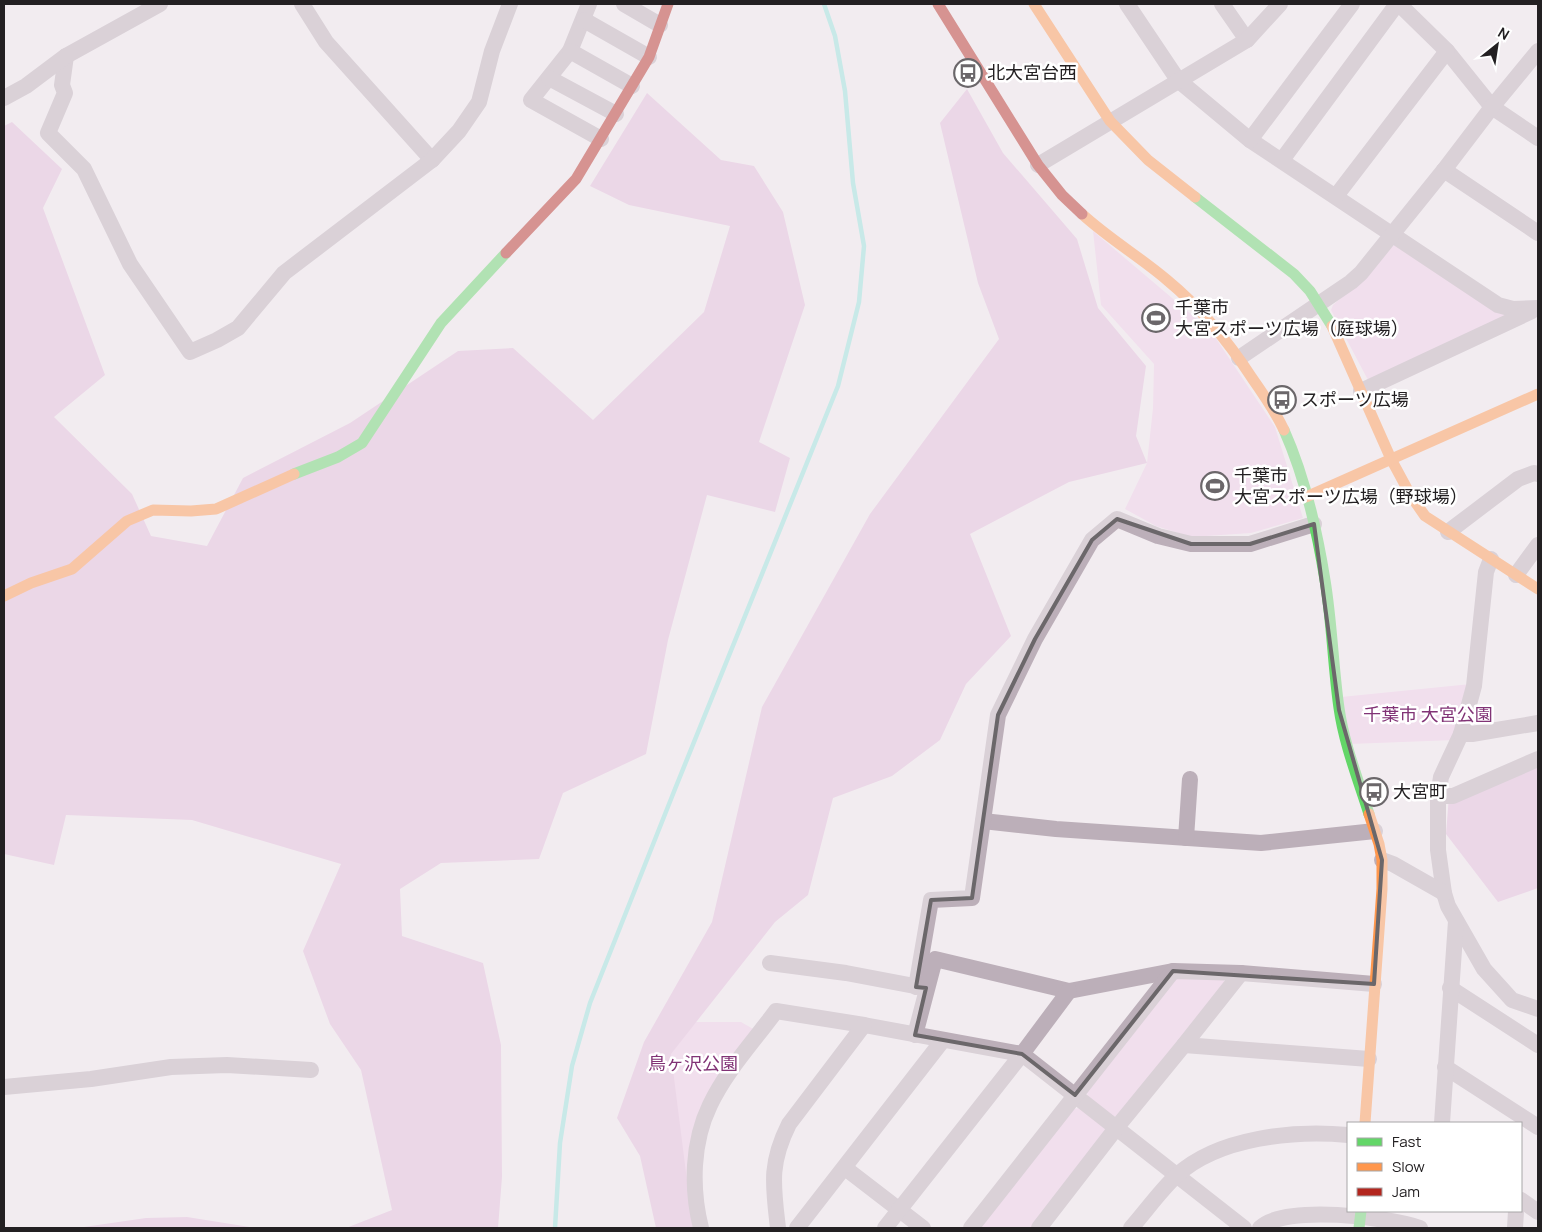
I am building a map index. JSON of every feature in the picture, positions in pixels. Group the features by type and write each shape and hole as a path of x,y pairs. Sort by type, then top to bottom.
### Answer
{"street":[{"path":"4,98 26,86 66,56 160,4"},
{"path":"302,4 326,42 432,160"},
{"path":"66,56 62,85 65,93 48,133 84,169 130,264 190,352 238,328 284,273 432,160 459,131 478,102 492,51 510,4"},
{"path":"590,4 570,51 531,100 601,139"},
{"path":"624,4 660,25"},
{"path":"4,596 31,583 72,569 127,521 153,510 191,511 216,509 280,479 338,457 362,443 441,323 576,179 649,56 668,4"},
{"path":"938,4 1038,165 1062,194 1090,221 1166,279 1193,303 1218,330 1240,358 1275,411 1293,450 1314,524 1324,581 1339,710 1348,752 1375,831 1382,860 1382,889 1365,1122"},
{"path":"1034,4 1110,121 1148,160 1294,274 1310,291 1331,324 1391,459 1411,496 1425,516 1538,589"},
{"path":"1127,4 1178,80 1250,140 1498,305 1513,309 1538,308"},
{"path":"1222,4 1247,40"},
{"path":"1038,165 1247,40 1280,4"},
{"path":"1250,140 1352,4"},
{"path":"1282,160 1398,4 1447,51 1492,107 1538,138"},
{"path":"584,20 649,56"},
{"path":"570,51 632,86"},
{"path":"1336,196 1447,51"},
{"path":"1240,358 1351,282 1361,273 1538,51"},
{"path":"549,78 616,114"},
{"path":"1444,170 1538,233"},
{"path":"1361,390 1538,308"},
{"path":"1306,497 1538,394"},
{"path":"1448,532 1518,479 1534,473 1538,474"},
{"path":"915,1035 931,900 972,898 998,715 1035,639 1092,540 1117,519 1158,536 1191,544 1250,544 1314,524"},
{"path":"1516,575 1538,545"},
{"path":"1491,559 1486,572 1474,686 1461,734 1441,778 1438,796 1438,850 1444,893 1448,906 1484,969 1512,1000 1538,1009"},
{"path":"1461,734 1472,734 1538,723"},
{"path":"1438,796 1453,796 1538,759"},
{"path":"1186,838 1190,779"},
{"path":"983,821 1056,830 1261,843 1375,831"},
{"path":"1382,860 1444,893"},
{"path":"1442,1122 1456,922"},
{"path":"921,987 935,959 1069,991 1172,970 1241,972 1374,984"},
{"path":"770,963 846,973 921,987"},
{"path":"971,1228 1172,970"},
{"path":"1039,1228 1241,972"},
{"path":"1450,988 1538,1045"},
{"path":"885,1228 1022,1054 1069,991"},
{"path":"700,1228 694,1174 701,1128 709,1105 722,1082 776,1011 1022,1054 1244,1228"},
{"path":"778,1228 774,1174 775,1158 781,1140 789,1124 864,1025"},
{"path":"797,1228 943,1040"},
{"path":"1184,1045 1369,1059"},
{"path":"4,1087 91,1079 171,1067 227,1065 311,1070"},
{"path":"1445,1067 1538,1127"},
{"path":"1131,1228 1176,1176 1193,1163 1215,1152 1244,1143 1280,1136 1333,1133 1347,1135"},
{"path":"845,1168 923,1228"},
{"path":"1522,1201 1538,1212"},
{"path":"1515,1228 1516,1212"},
{"path":"1260,1228 1277,1219 1295,1215 1317,1214 1393,1222 1420,1228"}],"highlighted area":[{"path":"1117,519 1191,544 1250,544 1314,524 1339,710 1382,860 1374,984 1173,971 1075,1095 1022,1054 915,1035 926,988 916,987 931,900 972,898 998,715 1035,639 1092,540"}],"green space":[{"name":"千葉市 大宮スポーツ広場（野球場）","path":"1093,231 1211,331 1275,427 1303,518 1251,533 1191,537 1156,526 1125,509 1147,463 1153,408 1154,364 1101,305"},
{"path":"1394,245 1507,315 1368,380 1331,310 1333,305 1367,275"},
{"name":"千葉市 大宮公園","path":"1471,684 1455,740 1350,744 1341,697"},
{"path":"1224,974 1224,983 1120,1117 1113,1116 1088,1097 1086,1089 1173,978"},
{"name":"鳥ヶ沢公園","path":"691,1022 741,1022 755,1030 720,1076 689,1182 668,1169 665,1054"},
{"path":"1080,1108 1106,1129 1033,1228 978,1228 1073,1109"}],"shaded area":[{"path":"967,89 1003,153 1077,239 1098,308 1146,366 1136,436 1147,463 1069,482 970,534 1011,636 966,684 940,740 892,776 833,798 808,895 775,922 671,1054 693,1228 656,1228 640,1156 617,1118 644,1042 712,922 762,707 870,514 999,339 978,283 940,123"},
{"path":"647,93 721,160 754,166 783,212 805,305 759,442 790,458 775,512 707,495 668,640 646,754 563,793 539,859 441,863 400,889 402,936 483,963 501,1045 502,1177 498,1228 346,1228 392,1210 361,1070 330,1024 303,951 341,864 192,820 66,815 54,865 4,854 4,126 12,122 62,169 43,208 105,375 54,417 132,494 151,536 207,546 243,478 350,423 458,351 513,348 593,420 704,312 730,226 629,205 590,186"},
{"path":"1538,759 1538,888 1498,902 1446,834 1449,796"},
{"path":"187,1217 256,1228 77,1228 146,1218"}],"waterway":[{"path":"555,1228 560,1143 572,1066 590,1003 838,386 859,302 864,246 853,183 845,91 835,36 824,4"}],"traffic: fast":[{"path":"1195,197 1294,274 1310,291 1332,326"},
{"path":"294,474 338,457 362,443 441,323 506,253"},
{"path":"1284,430 1298,466 1314,523 1327,596 1341,721 1369,814"},
{"path":"1359,1228 1361,1212"}],"traffic: slow":[{"path":"1034,4 1110,121 1148,160 1195,197"},
{"path":"1082,214 1167,280 1203,314 1243,364 1269,403 1284,430"},
{"path":"1332,326 1391,459 1411,496 1425,516 1538,589"},
{"path":"1306,497 1538,394"},
{"path":"4,596 31,583 72,569 127,521 153,510 191,511 216,509 294,474"},
{"path":"1365,1122 1382,889 1382,860 1369,814"}],"traffic: jam":[{"path":"506,253 576,179 649,57 668,4"},
{"path":"938,4 1038,165 1062,195 1082,214"}],"place":[{"name":"北大宮台西","path":"968,73"},
{"name":"千葉市 大宮スポーツ広場（庭球場）","path":"1156,318"},
{"name":"スポーツ広場","path":"1282,400"},
{"name":"千葉市 大宮スポーツ広場（野球場）","path":"1215,486"},
{"name":"大宮町","path":"1374,792"}]}
